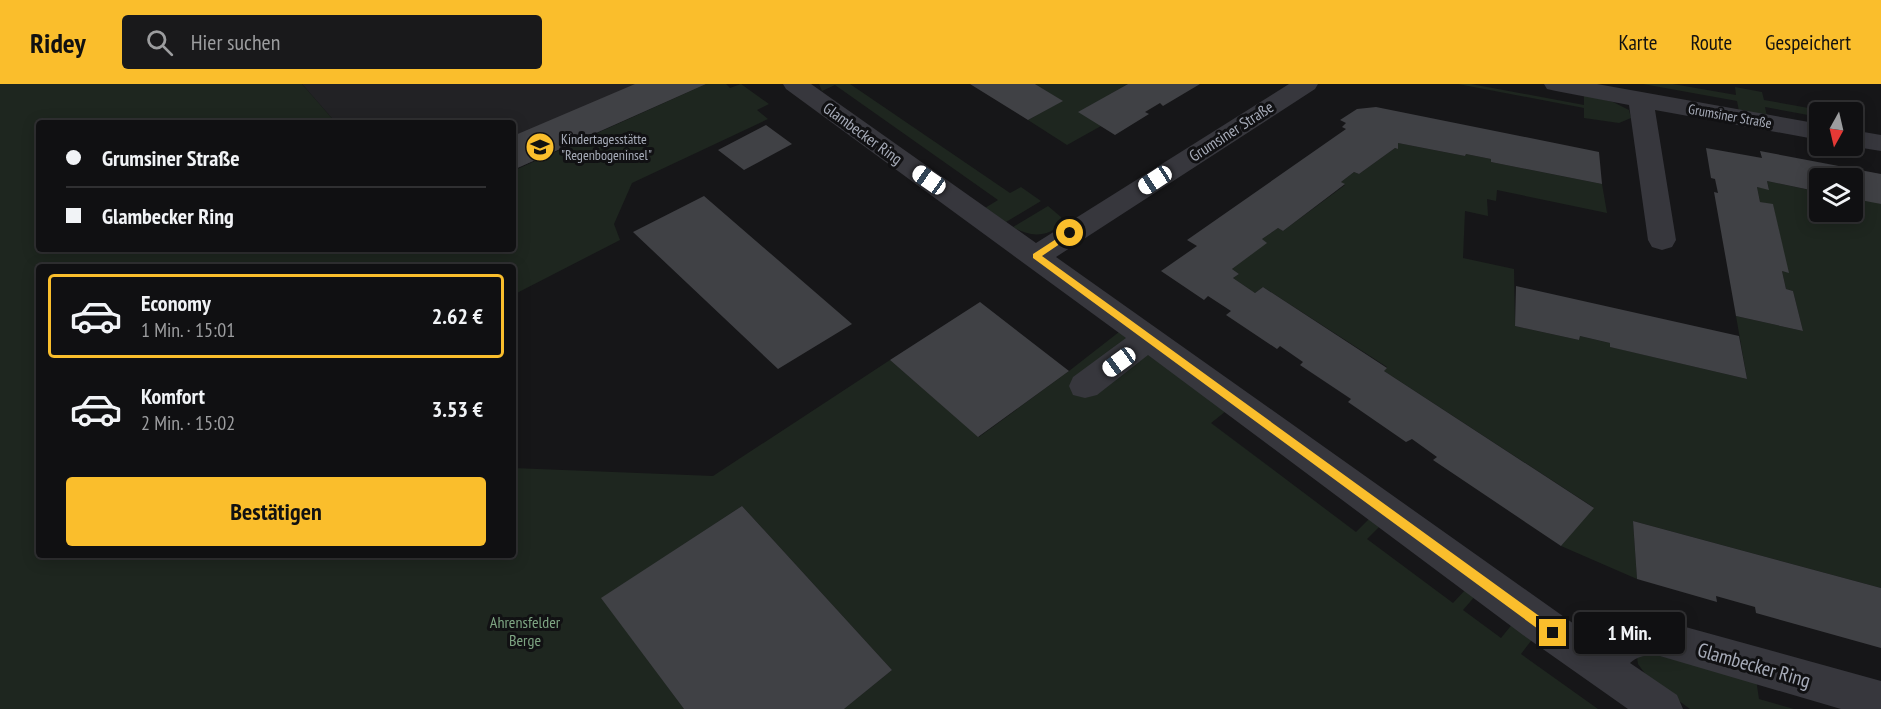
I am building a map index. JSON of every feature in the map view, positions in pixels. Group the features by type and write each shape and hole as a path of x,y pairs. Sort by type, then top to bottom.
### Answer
{"street":[{"name":"Glambecker Ring","path":"795,84 1015,247 1148,338 1537,622 1662,709"},
{"name":"Grumsiner Straße","path":"1015,247 1306,84"},
{"name":"Grumsiner Straße","path":"1556,84 1809,130"},
{"path":"1641,100 1662,240"},
{"path":"1863,140 1881,143"},
{"path":"1085,386 1148,338"},
{"name":"Glambecker Ring","path":"1602,666 1616,647 1625,642 1644,637 1660,638 1881,701"}],"shaded area":[{"name":"Kindertagesstätte \"Regenbogeninsel\"","path":"302,84 706,84 516,169 516,120 333,120"}],"green space":[{"name":"Ahrensfelder Berge","path":"0,84 302,84 333,120 36,120 36,252 516,252 516,170 706,84 726,84 730,88 741,84 769,104 757,110 768,119 632,183 614,224 620,240 516,293 516,264 36,264 36,558 516,558 516,468 713,476 890,360 979,437 1119,332 1226,411 1211,423 1356,532 1371,517 1381,525 1367,539 1453,603 1467,588 1476,595 1463,610 1501,638 1514,622 1534,637 1521,654 1598,709 844,709 892,670 742,506 602,598 684,709 0,709"},
{"path":"819,84 850,84 1010,193 1021,187 1041,201 1006,222 985,208 998,200 835,85 822,91"},
{"path":"1035,84 1128,84 1079,112 1101,126 1067,145 1028,120 1062,101"},
{"path":"1458,84 1471,84 1584,105 1584,95 1613,102 1629,110 1631,118 1619,123 1584,118 1584,108"},
{"path":"1643,84 1673,84 1736,95 1735,87 1762,92 1764,100 1809,108 1809,115 1765,107 1767,116 1739,111 1737,101"},
{"path":"1398,143 1465,156 1466,154 1491,159 1491,162 1602,184 1607,213 1497,190 1496,201 1487,199 1488,216 1465,211 1463,258 1514,269 1515,326 1579,340 1580,336 1610,343 1611,347 1747,379 1736,316 1803,331 1793,291 1786,289 1782,271 1788,272 1773,205 1760,202 1757,187 1769,189 1767,181 1809,190 1809,222 1863,222 1863,198 1881,204 1881,588 1633,521 1637,579 1561,546 1593,507 1384,371 1387,367 1263,287 1255,293 1233,278 1239,274 1232,269 1266,243 1262,239 1278,228 1283,231 1345,185 1341,182 1354,172 1359,174 1395,148 1398,149"},
{"path":"1048,206 1061,217 1061,223 1051,231 1032,234 1013,227"},
{"path":"1646,648 1756,679 1759,699 1794,709 1690,709 1649,679 1638,664 1637,657"}],"building":[{"path":"635,84 706,84 516,169 516,135"},
{"path":"970,84 1035,84 1063,101 1028,120"},
{"path":"1128,84 1200,84 1163,106 1160,103 1145,112 1149,114 1115,135 1078,112"},
{"path":"1376,107 1599,152 1602,184 1491,162 1491,159 1398,143 1398,149 1395,148 1359,174 1354,172 1341,182 1345,184 1283,231 1278,228 1262,239 1267,243 1232,269 1239,274 1233,278 1255,293 1263,287 1387,368 1384,371 1594,508 1561,546 1433,460 1437,457 1412,439 1406,442 1348,402 1351,399 1300,365 1303,362 1280,346 1277,349 1226,315 1231,311 1208,296 1204,300 1161,271 1197,246 1187,240 1346,129 1342,127 1346,123 1340,120 1357,109"},
{"path":"766,125 792,144 744,170 718,150"},
{"path":"1706,148 1762,158 1760,151 1849,168 1809,168 1809,190 1767,181 1769,190 1757,187 1760,202 1773,204 1789,273 1782,271 1786,289 1793,291 1803,331 1736,316 1714,192 1718,193 1715,179 1711,178"},
{"path":"1863,171 1881,174 1881,204 1863,201"},
{"path":"704,196 852,324 778,369 633,232"},
{"path":"1516,286 1739,336 1747,379 1610,347 1610,343 1580,336 1579,340 1515,326"},
{"path":"980,302 1069,371 978,437 890,360"},
{"path":"742,506 892,670 844,709 684,709 601,598"},
{"path":"1633,521 1881,588 1881,648 1756,613 1755,607 1716,596 1717,602 1637,579"}],"place":[{"name":"Kindertagesstätte \"Regenbogeninsel\"","path":"540,147"}],"route":[{"path":"1070,233 1036,256 1553,633"}]}
